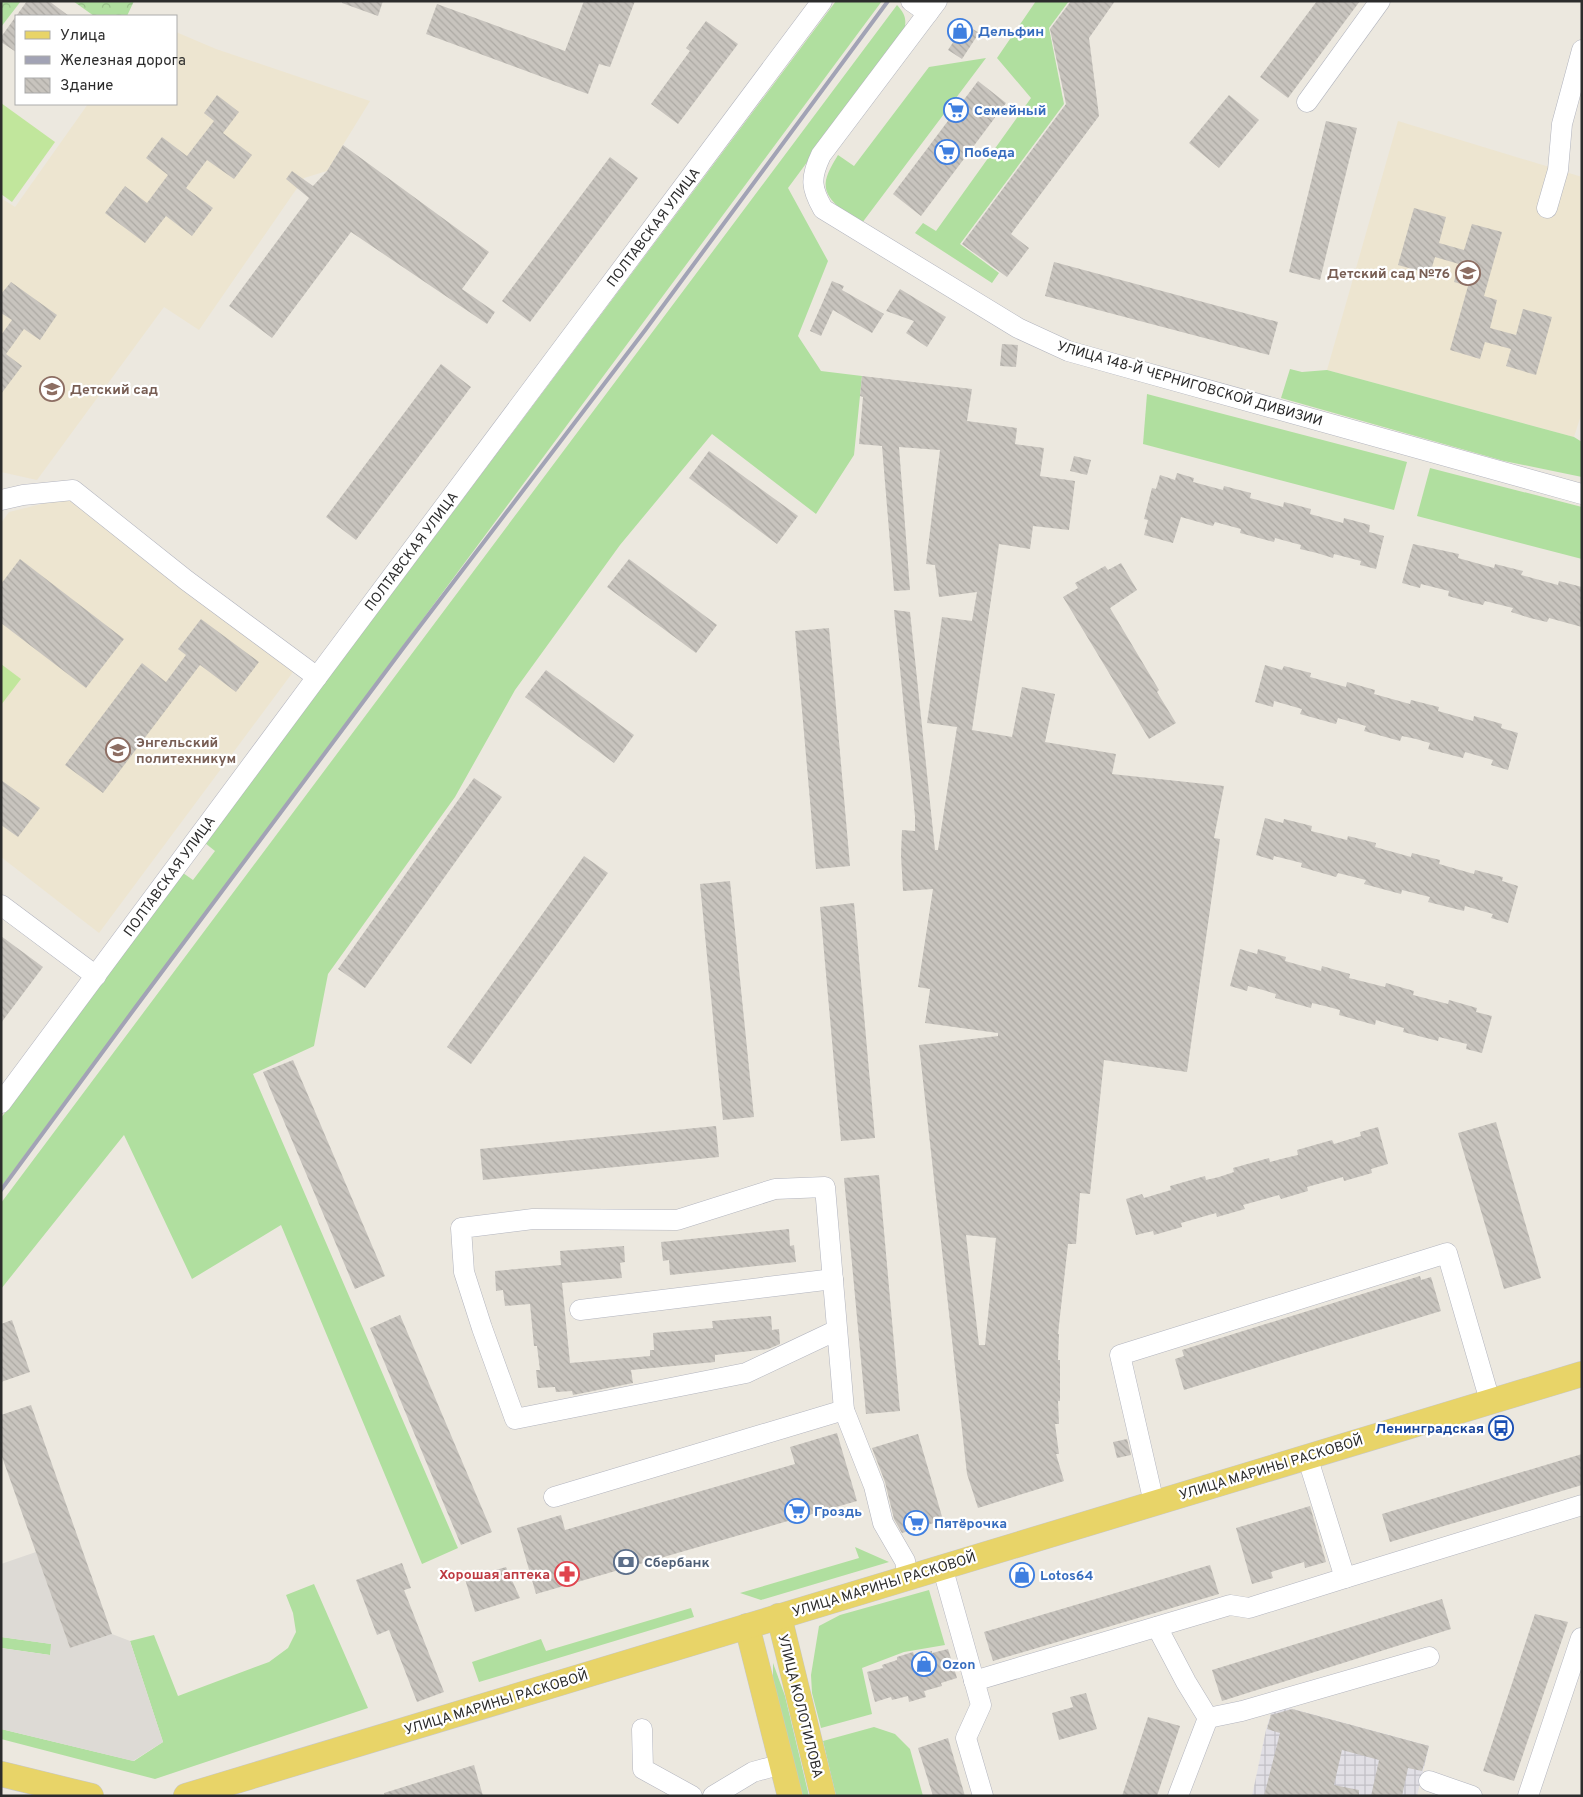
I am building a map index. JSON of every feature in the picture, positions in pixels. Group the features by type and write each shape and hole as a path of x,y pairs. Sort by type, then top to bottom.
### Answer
{"main road":[{"name":"УЛИЦА МАРИНЫ РАСКОВОЙ","path":"186,1796 1582,1374"},
{"name":"УЛИЦА КОЛОТИЛОВА","path":"779,1616 823,1796"},
{"path":"747,1626 790,1796"},
{"path":"1,1774 91,1796"}],"street":[{"name":"ПОЛТАВСКАЯ УЛИЦА","path":"1,1103 822,1"},
{"path":"911,1 932,7"},
{"path":"1307,102 1380,1"},
{"name":"УЛИЦА 148-Й ЧЕРНИГОВСКОЙ ДИВИЗИИ","path":"932,7 821,155 814,170 814,183 815,195 823,209 1018,328 1068,351 1582,494"},
{"path":"1547,208 1558,170 1562,124 1582,50"},
{"path":"1,500 23,495 73,490 194,586 317,677"},
{"path":"1,905 96,976"},
{"path":"837,1330 746,1373 515,1418 464,1272 461,1228 533,1219 677,1220 775,1188 825,1187 844,1410 874,1486 883,1523 905,1561 908,1577"},
{"path":"1154,1503 1120,1354 1447,1253 1490,1401"},
{"path":"580,1310 833,1279"},
{"path":"554,1497 844,1410"},
{"path":"1307,1456 1345,1578"},
{"path":"974,1681 1230,1606 1249,1608 1582,1505"},
{"path":"942,1566 981,1705 966,1738 983,1796"},
{"path":"1157,1627 1186,1682 1208,1718"},
{"path":"1528,1796 1582,1638"},
{"path":"1208,1718 1242,1711 1429,1657"},
{"path":"1178,1796 1208,1718"},
{"path":"642,1728 643,1768 692,1796"},
{"path":"714,1796 753,1772 782,1764"},
{"path":"1429,1781 1472,1796"}],"shaded area":[{"path":"178,33 216,49 370,101 327,171 304,178 199,330 164,307 37,480 1,472 1,198 15,207 87,105 178,105"},
{"name":"Детский сад №76","path":"1398,121 1582,177 1582,412 1574,437 1327,370"},
{"name":"Энгельский политехникум","path":"74,496 296,668 99,933 1,857 1,523 9,512"},
{"path":"36,1552 70,1648 112,1634 130,1641 163,1742 133,1761 1,1729 1,1648 50,1655 51,1644 1,1637 1,1564"},
{"path":"1274,1704 1429,1746 1417,1796 1252,1796 1266,1730"}],"green space":[{"path":"1,1 21,1 1,27"},
{"path":"73,1 134,1 127,15 93,15"},
{"path":"836,1 882,1 1,1187 1,1118 183,873 193,880 215,851 205,843"},
{"path":"1036,1 1069,1 1049,28 1064,104 960,244 999,273 992,283 915,233 923,223 936,231 1031,98 997,58"},
{"path":"897,5 905,17 904,31 788,188 828,261 798,336 821,371 862,376 854,455 816,514 712,434 620,545 515,690 455,797 328,974 314,1046 253,1074 458,1548 422,1564 281,1225 192,1279 124,1135 1,1289 1,1203"},
{"path":"986,58 862,223 837,206 828,194 826,180 838,155 854,166 929,67"},
{"path":"1,103 55,142 12,202 1,194"},
{"path":"1290,369 1302,372 1327,370 1574,437 1582,442 1582,477 1504,461 1281,398"},
{"path":"1147,394 1407,462 1394,510 1143,444"},
{"path":"1430,468 1582,507 1582,559 1417,516"},
{"path":"1,664 21,679 1,705"},
{"path":"855,1547 889,1562 761,1600 740,1593 859,1558"},
{"path":"314,1584 368,1708 155,1779 1,1739 1,1729 134,1761 163,1742 130,1641 154,1635 178,1696 269,1662 288,1648 296,1632 293,1613 286,1595"},
{"path":"929,1590 945,1645 904,1652 862,1668 872,1714 821,1728 812,1693 811,1675 819,1626 840,1615"},
{"path":"691,1608 694,1617 479,1682 472,1662 541,1639 546,1651"},
{"path":"1,1637 52,1644 50,1655 1,1648"},
{"path":"773,1663 785,1696 809,1796 798,1796 773,1696"},
{"path":"874,1727 895,1734 910,1749 923,1796 836,1796 823,1741"}],"building":[{"path":"27,1 49,1 68,15 17,15"},
{"path":"342,1 383,1 378,16 342,3"},
{"path":"584,1 635,1 610,67 599,64 588,94 426,34 437,4 565,51"},
{"path":"1071,1 1115,1 1089,38 1099,116 1011,234 1029,248 1007,277 962,244 1066,104 1050,29"},
{"path":"1317,1 1360,1 1288,98 1260,77"},
{"path":"15,17 15,51 1,42 1,37"},
{"path":"706,21 738,44 678,124 651,104 690,51 686,48"},
{"path":"965,24 979,33 962,59 948,50"},
{"name":"Победа","path":"978,81 1006,103 921,216 893,194"},
{"path":"217,95 239,112 223,133 252,155 234,179 207,160 186,188 213,208 192,236 166,216 145,243 105,213 125,186 147,203 168,175 146,158 162,137 187,156 214,121 204,113"},
{"path":"1229,95 1259,120 1219,168 1189,143"},
{"path":"1326,121 1357,128 1320,280 1289,272"},
{"path":"343,145 489,252 462,289 495,312 487,324 351,232 272,338 229,306 309,198 286,179 292,171 313,186 327,171"},
{"path":"610,157 638,178 530,322 502,301"},
{"path":"1414,208 1446,217 1439,243 1464,250 1472,224 1502,232 1484,296 1497,300 1490,328 1516,335 1523,309 1552,317 1536,375 1506,366 1511,349 1485,342 1480,359 1450,350 1468,286 1454,282 1459,264 1435,257 1430,274 1398,265"},
{"path":"1054,262 1278,322 1269,355 1045,296"},
{"path":"832,281 844,286 842,290 884,314 872,333 833,310 821,336 810,331"},
{"path":"11,282 57,315 40,340 24,329 6,354 22,366 1,394 1,335 12,320 1,313 1,294"},
{"path":"900,289 946,317 927,347 906,333 914,321 886,311"},
{"path":"1002,344 1018,345 1016,367 1000,366"},
{"path":"441,364 471,387 356,540 326,517"},
{"path":"862,376 972,389 967,421 1017,428 1015,444 1044,448 1040,476 1075,481 1069,530 1033,526 1030,549 999,544 972,730 1012,737 1022,687 1055,694 1045,742 1116,754 1112,774 1224,786 1214,838 1220,839 1187,1072 1104,1060 1090,1194 1080,1193 1076,1244 1068,1244 1058,1334 1060,1401 1058,1401 1059,1424 1055,1424 1059,1454 1056,1454 1064,1481 978,1508 967,1474 919,1045 998,1036 998,1033 925,1023 930,989 918,987 933,889 903,891 902,830 915,831 915,816 894,610 910,612 935,850 938,850 957,727 927,723 942,617 972,621 977,592 939,597 935,565 926,564 940,450 899,447 910,590 894,591 882,446 859,444 863,397 860,396","holes":["966,1235 996,1238 985,1345 979,1345"]},
{"path":"709,451 798,516 777,544 689,478"},
{"path":"1074,456 1091,460 1087,475 1070,471"},
{"path":"1177,473 1194,478 1193,482 1223,490 1224,486 1251,493 1250,498 1283,507 1284,502 1311,509 1310,514 1343,523 1344,518 1370,525 1369,532 1384,536 1376,569 1360,565 1361,561 1334,554 1333,558 1300,549 1301,545 1275,538 1274,542 1240,533 1241,529 1215,522 1213,526 1181,517 1173,543 1144,535 1148,520 1144,519 1152,488 1156,489 1160,475 1175,480"},
{"path":"1413,544 1459,554 1458,558 1494,568 1495,564 1523,571 1521,575 1558,585 1559,581 1582,587 1582,627 1549,618 1547,622 1530,618 1511,612 1513,608 1485,601 1483,605 1448,596 1449,591 1421,584 1420,588 1402,583"},
{"path":"20,559 124,639 86,688 1,623 1,584"},
{"path":"629,559 717,625 696,653 607,587"},
{"path":"1121,563 1137,590 1110,608 1159,690 1157,692 1176,723 1149,739 1063,597 1078,588 1075,583 1105,566 1108,570"},
{"path":"201,619 259,662 236,692 200,665 103,793 65,765 142,663 166,682 186,655 178,649"},
{"path":"829,628 850,866 816,869 795,631"},
{"path":"1265,665 1282,670 1284,666 1311,673 1310,677 1346,687 1347,682 1375,690 1374,694 1410,704 1411,700 1439,707 1438,711 1473,721 1474,716 1502,724 1501,728 1518,733 1508,770 1491,765 1493,760 1465,752 1463,758 1428,749 1430,743 1416,739 1402,736 1400,741 1364,731 1366,726 1338,718 1336,724 1300,714 1302,709 1274,701 1273,707 1255,702"},
{"path":"546,670 634,735 614,763 525,697"},
{"path":"474,778 502,797 365,988 338,969"},
{"path":"1,780 40,808 18,837 1,825"},
{"path":"1265,818 1283,823 1284,819 1312,826 1311,831 1347,840 1348,836 1376,843 1375,847 1411,857 1412,853 1440,860 1439,864 1474,874 1475,870 1503,877 1502,881 1518,886 1508,923 1491,918 1493,914 1465,906 1464,911 1428,902 1430,897 1402,890 1401,894 1364,884 1366,880 1338,873 1336,877 1301,867 1302,863 1274,856 1273,860 1256,855"},
{"path":"584,856 608,873 471,1064 447,1047"},
{"path":"730,881 754,1117 723,1120 700,884"},
{"path":"854,903 875,1138 841,1141 820,907"},
{"path":"1,936 43,967 1,1023"},
{"path":"1240,949 1257,954 1258,949 1286,957 1285,961 1321,971 1322,966 1350,974 1349,978 1385,987 1386,983 1414,991 1413,995 1448,1004 1449,1000 1477,1008 1476,1012 1492,1016 1482,1053 1466,1049 1467,1044 1439,1037 1438,1041 1403,1032 1404,1028 1376,1020 1375,1025 1339,1015 1340,1010 1325,1006 1312,1003 1311,1008 1275,998 1276,994 1263,990 1248,986 1247,991 1230,986"},
{"path":"293,1060 385,1276 355,1289 263,1072"},
{"path":"1496,1122 1541,1278 1504,1289 1458,1133"},
{"path":"716,1126 719,1157 483,1180 480,1149"},
{"path":"1378,1127 1388,1164 1371,1169 1372,1173 1344,1181 1343,1177 1307,1187 1308,1191 1281,1199 1279,1195 1243,1205 1245,1209 1217,1217 1216,1213 1181,1223 1182,1227 1154,1235 1153,1231 1136,1235 1126,1199 1142,1194 1144,1198 1171,1190 1170,1186 1205,1176 1206,1180 1219,1177 1234,1172 1233,1168 1269,1158 1270,1162 1298,1155 1297,1150 1332,1140 1334,1144 1361,1136 1360,1132"},
{"path":"879,1175 900,1411 866,1414 844,1178"},
{"path":"789,1229 790,1246 794,1245 796,1262 670,1275 669,1260 663,1261 661,1242"},
{"path":"624,1246 625,1262 620,1263 622,1278 562,1283 570,1363 650,1356 650,1350 654,1350 653,1333 713,1328 712,1321 771,1316 772,1330 779,1329 780,1344 768,1349 715,1355 715,1362 631,1370 633,1383 573,1395 572,1391 556,1392 555,1387 538,1388 536,1370 540,1370 537,1346 534,1346 530,1304 505,1306 503,1290 496,1291 495,1271 561,1265 560,1251"},
{"path":"1420,1276 1421,1280 1431,1277 1441,1311 1184,1390 1175,1359 1184,1356 1182,1350"},
{"path":"400,1315 492,1532 461,1545 370,1328"},
{"path":"12,1320 30,1372 1,1382 1,1324"},
{"path":"31,1405 112,1634 70,1648 1,1454 1,1415"},
{"path":"837,1433 857,1501 536,1594 517,1528 561,1515 565,1530 795,1464 790,1447"},
{"path":"918,1434 943,1520 902,1533 894,1519 885,1482 872,1448"},
{"path":"1127,1439 1131,1455 1117,1458 1113,1442"},
{"path":"1582,1454 1582,1485 1390,1542 1382,1514"},
{"path":"1310,1506 1326,1562 1305,1568 1304,1562 1271,1572 1273,1578 1252,1584 1236,1528"},
{"path":"402,1563 411,1588 404,1590 444,1692 417,1702 389,1630 377,1635 356,1580"},
{"path":"1210,1565 1219,1594 993,1661 984,1632"},
{"path":"506,1567 520,1598 475,1612 465,1579"},
{"path":"1442,1599 1451,1629 1222,1701 1212,1670"},
{"path":"1535,1614 1568,1622 1514,1781 1483,1771"},
{"path":"948,1649 957,1678 941,1683 942,1686 924,1691 926,1697 909,1702 908,1696 892,1700 891,1697 875,1702 867,1672 883,1668 882,1665 897,1660 897,1657 913,1652 914,1655"},
{"path":"1086,1693 1097,1729 1059,1740 1052,1713 1073,1707 1070,1697"},
{"path":"1292,1709 1429,1746 1422,1771 1408,1768 1402,1796 1371,1796 1379,1760 1342,1750 1334,1785 1359,1790 1359,1796 1264,1796 1280,1733 1267,1729 1271,1715"},
{"path":"1148,1717 1180,1726 1157,1796 1122,1796"},
{"path":"948,1738 965,1796 933,1796 918,1748"},
{"path":"474,1765 483,1796 385,1796 384,1793"}],"railway":[{"path":"1,1190 404,647 646,329 888,1"}],"place":[{"name":"Дельфин","path":"960,31"},
{"name":"Семейный","path":"956,110"},
{"name":"Победа","path":"947,152"},
{"name":"Детский сад №76","path":"1468,273"},
{"name":"Детский сад","path":"52,389"},
{"name":"Энгельский политехникум","path":"118,750"},
{"name":"Ленинградская","path":"1501,1428"},
{"name":"Гроздь","path":"797,1511"},
{"name":"Пятёрочка","path":"916,1523"},
{"name":"Сбербанк","path":"626,1562"},
{"name":"Хорошая аптека","path":"567,1574"},
{"name":"Lotos64","path":"1022,1575"},
{"name":"Ozon","path":"924,1664"}]}
